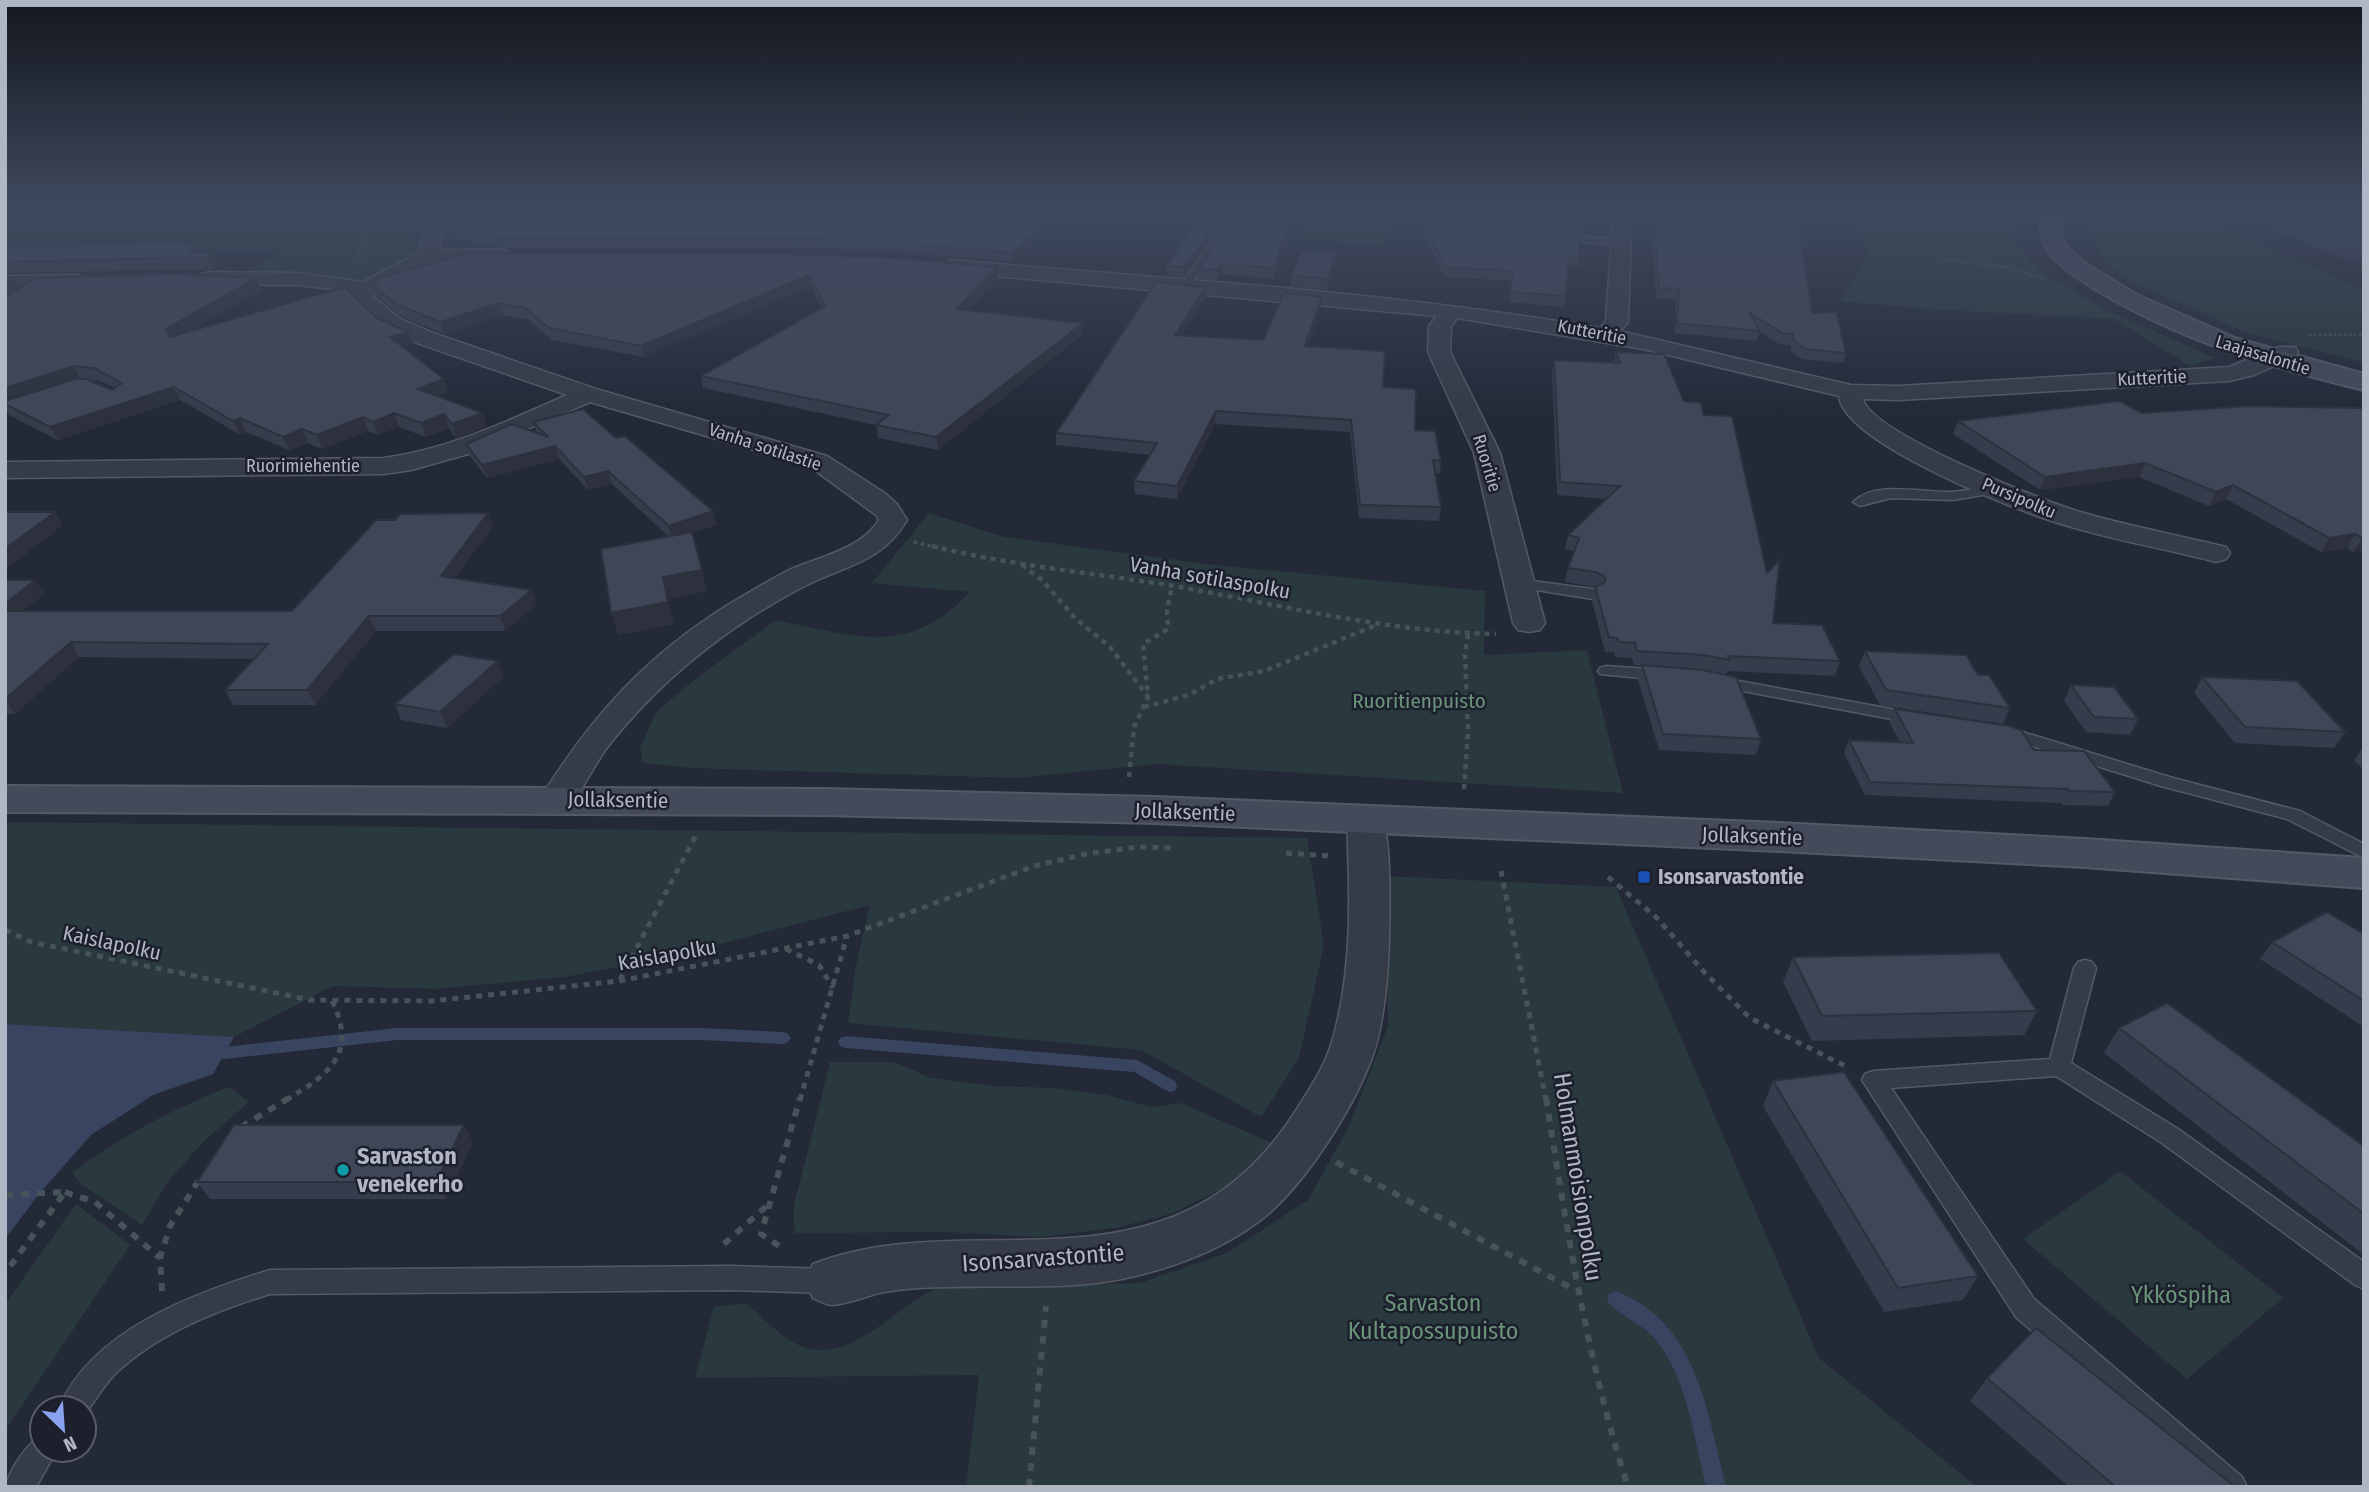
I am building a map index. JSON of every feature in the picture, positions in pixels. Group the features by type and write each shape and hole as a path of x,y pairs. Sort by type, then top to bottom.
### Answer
{"main road":[{"name":"Laajasalontie","path":"2090,276 2188,331 2364,370"},
{"name":"Laajasalontie","path":"2286,351 2364,382"},
{"name":"Jollaksentie","path":"5,799 714,801 1154,810 1779,836 2085,853 2364,873"}],"street":[{"path":"185,279 299,279 374,284 390,276"},
{"name":"Kutteritie","path":"1066,276 1452,311 1606,334 1851,392 1899,393 2217,375 2246,370 2286,351"},
{"path":"1606,334 1617,322 1620,276"},
{"path":"5,282 102,281"},
{"name":"Vanha sotilastie","path":"374,284 362,298 391,323 402,328 588,394 818,461 887,510 893,520 889,529"},
{"name":"Ruoritie","path":"1452,311 1440,326 1439,352 1487,453 1529,623"},
{"name":"Pursipolku","path":"1851,392 1854,407 1883,432 1932,460 2037,508 2085,523 2216,553"},
{"name":"Ruorimiehentie","path":"5,470 384,466 418,462 453,451 588,394"},
{"path":"556,800 592,743 615,716 644,687 704,636 765,595 864,549 889,529"},
{"name":"Isonsarvastontie","path":"831,1281 902,1266 1050,1263 1120,1256 1167,1244 1208,1228 1240,1208 1275,1179 1303,1144 1337,1082 1356,1040 1363,1004 1369,860 1366,820"}],"lane":[{"path":"1185,286 1192,276"},
{"path":"26,295 46,282"},
{"path":"1860,502 1868,497 1896,493 1944,496 1996,489"},
{"path":"1517,583 1593,594"},
{"path":"1606,671 1692,678 1925,720"},
{"path":"1984,728 2007,732 2167,782 2293,815 2364,852"},
{"path":"2059,1067 2085,968"},
{"path":"2232,1487 2025,1308 1873,1080 2059,1067 2170,1136 2364,1277"},
{"path":"84,1394 106,1364 164,1323 221,1297 271,1282 730,1278 831,1281"},
{"path":"19,1487 34,1464"}],"path":[{"path":"374,276 374,284"},
{"path":"2037,276 2049,279"},
{"path":"2286,351 2309,334 2364,335"},
{"name":"Vanha sotilaspolku","path":"889,529 919,545 1020,564 1172,586 1380,624 1468,634 1506,633 1529,623"},
{"path":"1020,564 1042,580 1075,618 1110,647 1148,697"},
{"path":"1129,777 1134,727 1148,697 1143,644 1168,629 1167,610 1172,586"},
{"path":"1144,707 1189,695 1217,679 1264,671 1380,624"},
{"path":"1464,800 1468,732 1465,655 1468,634"},
{"path":"620,981 714,801"},
{"name":"Kaislapolku","path":"5,930 31,942 310,1000 432,1001 545,992 620,981 847,936 1034,866 1086,854 1138,847 1179,848"},
{"path":"1273,851 1326,856"},
{"name":"Holmanmoisionpolku","path":"1501,871 1543,1077 1576,1290 1609,1433 1628,1487"},
{"path":"1608,877 1656,917 1705,973 1750,1018 1873,1080"},
{"path":"831,1281 761,1234 847,936"},
{"path":"785,948 819,965 833,988"},
{"path":"238,1129 334,1066 342,1040 340,1016 332,1000"},
{"path":"1303,1144 1576,1290"},
{"path":"164,1323 160,1258 170,1226 206,1169"},
{"path":"5,1195 65,1192 95,1202 160,1258"},
{"path":"5,1273 65,1192"},
{"path":"1029,1487 1050,1263"}],"green space":[{"path":"272,276 379,276 358,281"},
{"path":"1855,276 2047,276 2104,309 2215,358 2190,366 2114,319 1940,310 1840,301"},
{"path":"2120,276 2331,276 2364,290 2364,363 2245,332"},
{"name":"Ruoritienpuisto","path":"929,513 1004,537 1214,565 1485,591 1484,655 1587,650 1623,793 1157,764 1017,778 692,768 643,763 640,748 656,712 694,680 776,620 830,632 879,637 902,634 925,626 947,613 970,592 872,583"},
{"path":"5,822 1307,838 1324,945 1299,1058 1261,1117 1141,1050 848,1023 856,965 870,905 674,956 565,977 436,989 333,986 234,1037 5,1024"},
{"name":"Sarvaston Kultapossupuisto","path":"1386,876 1616,887 1819,1358 1977,1487 966,1487 979,1375 695,1378 714,1307 746,1303 774,1329 798,1345 825,1350 859,1339 937,1288 1140,1283 1227,1253 1308,1200 1349,1126 1388,1026"},
{"path":"830,1062 894,1062 931,1078 1107,1095 1152,1107 1181,1103 1274,1144 1230,1185 1171,1214 1115,1228 1041,1237 948,1232 795,1233 793,1209"},
{"path":"229,1087 249,1102 202,1143 166,1184 142,1225 81,1184 72,1173 148,1124"},
{"name":"Ykköspiha","path":"2120,1171 2283,1298 2187,1379 2023,1239"},
{"path":"76,1204 130,1245 5,1431 5,1304"}],"water":[{"path":"5,1024 234,1037 213,1074 153,1095 91,1135 39,1194 5,1239"}],"building":[{"path":"208,276 256,278 166,329 170,337 345,287 377,318 408,332 390,337 444,379 418,389 483,413 452,424 444,414 421,423 394,413 373,422 363,417 317,435 302,429 283,437 240,418 233,421 174,387 50,427 5,404 5,401 75,379 86,379 112,390 122,383 94,368 74,366 5,388 5,297 37,278"},
{"path":"808,276 641,346 549,328 525,308 499,303 440,322 396,304 372,285 382,277"},
{"path":"809,276 989,276 956,309 1083,323 936,437 876,425 889,415 701,376 825,306"},
{"path":"1297,276 1329,276 1328,279"},
{"path":"1512,276 1568,276 1566,296 1510,292"},
{"path":"1658,276 1806,276 1812,313 1836,312 1846,353 1805,349 1794,341 1793,334 1782,333 1750,313 1759,331 1677,323 1679,289 1659,288"},
{"path":"1156,282 1206,287 1175,335 1263,340 1284,293 1322,297 1305,346 1385,351 1383,387 1416,389 1415,430 1435,431 1441,461 1433,460 1441,507 1360,505 1351,420 1216,411 1177,486 1134,481 1157,443 1056,433"},
{"path":"1616,352 1664,354 1684,401 1701,403 1704,415 1732,416 1767,573 1780,559 1773,623 1822,625 1840,661 1728,656 1730,660 1703,655 1637,651 1635,643 1619,642 1617,638 1609,637 1595,587 1605,582 1605,577 1596,572 1568,568 1579,538 1568,535 1620,486 1560,482 1554,360 1620,363"},
{"path":"2119,401 2142,413 2248,406 2364,408 2364,537 2355,534 2329,538 2233,485 2216,492 2145,463 2045,477 1958,421"},
{"path":"583,409 616,438 625,436 713,511 669,526 608,471 584,477 555,446 482,465 466,444 512,424 548,437 533,422"},
{"path":"5,512 55,512 5,549"},
{"path":"488,513 441,576 532,590 500,616 369,616 307,690 225,690 268,644 71,642 5,699 5,611 292,611 376,520 395,520 400,514"},
{"path":"692,532 702,570 663,577 668,602 611,613 601,549"},
{"path":"5,580 35,580 5,604"},
{"path":"1865,651 1966,655 1978,675 1989,675 2010,708 1886,690"},
{"path":"454,654 498,661 440,712 395,704"},
{"path":"1642,665 1703,670 1736,677 1761,739 1663,734"},
{"path":"2202,677 2297,681 2345,732 2245,727"},
{"path":"2071,685 2114,687 2138,719 2094,717"},
{"path":"1895,709 2010,726 2021,730 2034,750 2084,751 2115,792 1870,782 1849,740 1913,743"},
{"path":"2327,912 2364,934 2364,1001 2272,942"},
{"path":"1999,953 2037,1011 1822,1016 1793,957"},
{"path":"2167,1003 2364,1146 2364,1214 2119,1028"},
{"path":"1844,1072 1978,1276 1898,1288 1773,1081"},
{"name":"Sarvaston venekerho","path":"234,1125 464,1125 436,1182 197,1182"},
{"path":"2036,1328 2235,1487 2116,1487 1987,1378"}],"waterway":[{"path":"224,1053 397,1034 701,1034 783,1038"},
{"path":"846,1042 1137,1066 1169,1086"},
{"path":"1616,1300 1654,1325 1674,1349 1690,1386 1716,1487"}],"place":[{"name":"Isonsarvastontie","path":"1644,877"},
{"name":"Sarvaston venekerho","path":"343,1170"}]}
